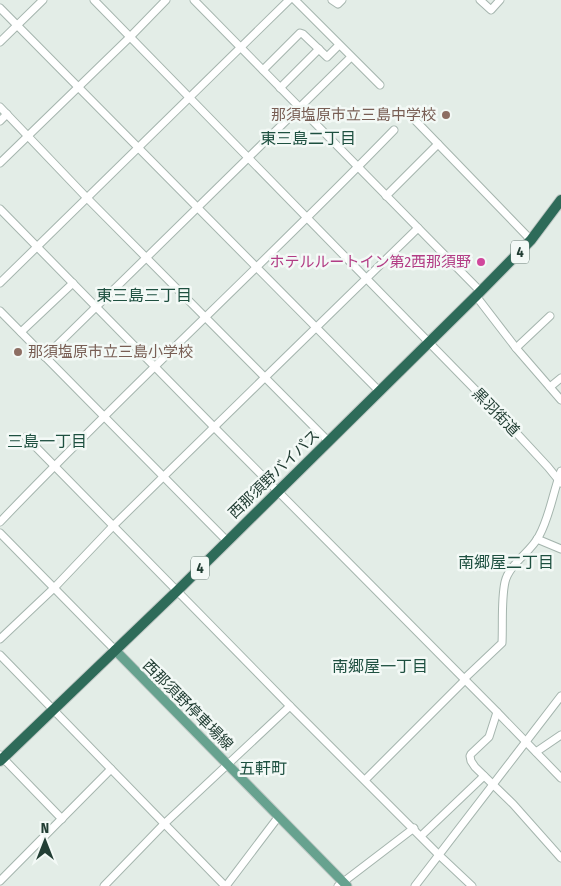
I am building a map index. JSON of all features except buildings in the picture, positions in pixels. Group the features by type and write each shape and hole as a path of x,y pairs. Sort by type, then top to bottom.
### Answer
{"highway":[{"name":"西那須野バイパス","path":"1,758 177,591 479,294 531,240 561,200"}],"main road":[{"name":"西那須野停車場線","path":"114,650 279,816 343,884"}],"street":[{"path":"0,42 43,0"},
{"name":"黒羽街道","path":"94,0 496,411 560,481"},
{"path":"0,163 166,0"},
{"path":"194,0 418,228 479,294 516,348 561,400"},
{"path":"0,283 289,0"},
{"path":"295,0 380,85"},
{"path":"332,0 338,4 342,0"},
{"path":"480,0 491,10 500,0"},
{"path":"0,8 379,391"},
{"path":"263,70 300,34 303,34 327,57 339,45"},
{"path":"280,88 320,49"},
{"path":"45,357 351,57"},
{"path":"0,107 87,198 329,442"},
{"path":"0,121 7,114"},
{"path":"410,115 531,240"},
{"path":"0,522 54,465 307,219 394,130"},
{"path":"386,196 438,144"},
{"path":"0,209 561,778"},
{"path":"0,639 54,588 163,476 418,228"},
{"path":"21,332 73,283"},
{"path":"0,311 227,541"},
{"path":"516,348 550,316"},
{"path":"550,387 561,378"},
{"path":"26,438 290,706 472,886"},
{"path":"365,780 502,643 505,580 510,570 538,539 560,481 561,471"},
{"path":"0,533 114,650"},
{"path":"538,539 561,549"},
{"path":"0,655 225,886 279,816"},
{"path":"416,886 561,696"},
{"path":"104,886 164,824 290,706"},
{"path":"497,712 489,737 471,754 471,761 513,804 561,858"},
{"path":"536,752 561,735"},
{"path":"1,758 62,819"},
{"path":"0,881 111,769"},
{"path":"421,836 484,776"},
{"path":"343,884 414,828"}],"place":[{"name":"那須塩原市立三島中学校","path":"446,115"},
{"name":"ホテルルートイン第2西那須野","path":"481,262"},
{"name":"那須塩原市立三島小学校","path":"18,352"}],"district":[{"name":"東三島二丁目","path":"308,138"},
{"name":"東三島三丁目","path":"144,295"},
{"name":"三島一丁目","path":"47,441"},
{"name":"南郷屋二丁目","path":"506,562"},
{"name":"南郷屋一丁目","path":"380,666"},
{"name":"五軒町","path":"263,768"}]}
